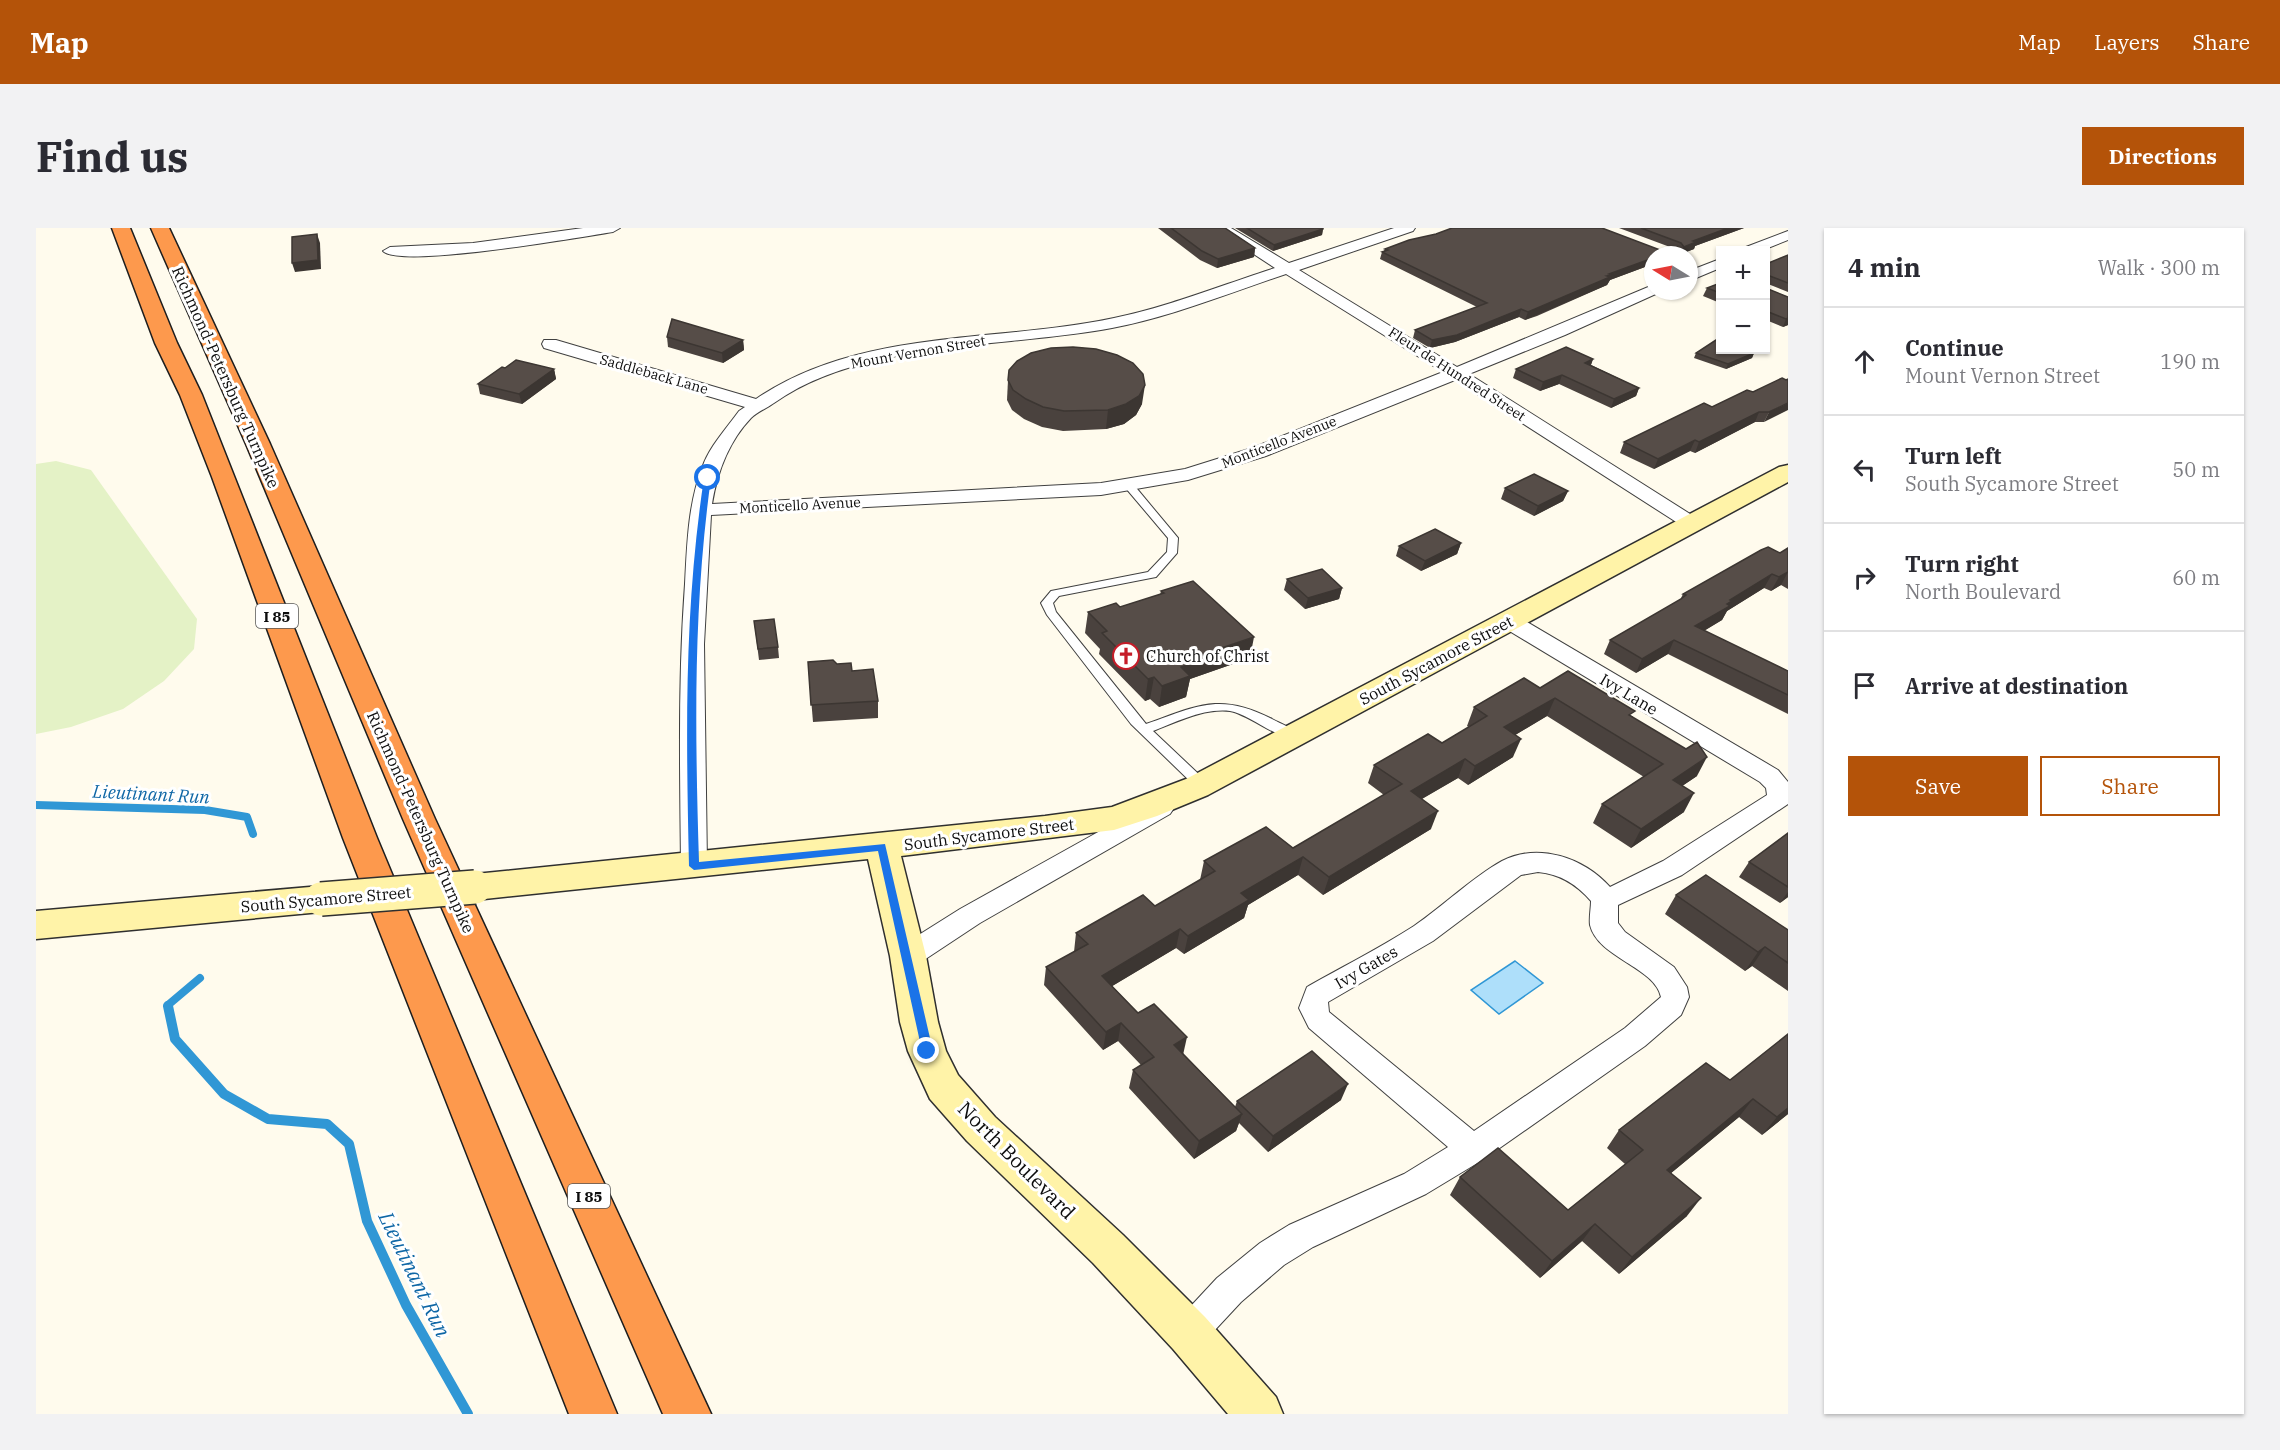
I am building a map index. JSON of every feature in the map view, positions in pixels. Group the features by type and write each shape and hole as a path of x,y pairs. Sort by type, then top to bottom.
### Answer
{"highway":[{"name":"I 85","path":"121,228 166,343 191,395 225,477 360,838 593,1414"},
{"name":"Richmond-Petersburg Turnpike","path":"160,228 258,444 423,830 687,1414"}],"main road":[{"name":"South Sycamore Street","path":"36,925 537,882 882,847 1114,818 1200,786 1788,472"},
{"name":"North Boulevard","path":"882,847 908,956 922,1032 927,1051 944,1086 981,1129 1108,1249 1189,1333 1259,1414"}],"street":[{"path":"390,251 463,248 613,228"},
{"name":"Fleur de Hundred Street","path":"1221,228 1454,372 1690,524"},
{"name":"Mount Vernon Street","path":"694,866 691,726 692,619 703,510 708,478 716,456 740,420 758,405 796,382 858,361 943,345 1062,332 1115,323 1408,228"},
{"path":"1761,246 1788,235"},
{"path":"1698,264 1716,269"},
{"path":"1698,274 1716,269"},
{"name":"Monticello Avenue","path":"703,510 1031,494 1129,486 1188,474 1259,452 1454,372 1559,332 1644,294"},
{"name":"Saddleback Lane","path":"550,344 758,405"},
{"name":"Ivy Lane","path":"1509,621 1769,776 1778,785 1781,794 1778,800 1663,874 1633,890 1605,899"},
{"path":"908,956 970,916 1200,786"},
{"name":"Ivy Gates","path":"1473,1149 1319,1020 1313,1010 1313,1002 1317,995 1423,934 1512,868 1525,862 1541,861 1559,864 1577,872 1593,884 1605,899"},
{"path":"1189,1333 1228,1290 1272,1254 1300,1236 1415,1184 1473,1149 1635,1037 1671,1008 1675,997 1673,987 1664,975 1615,940 1604,925 1605,899"}],"lane":[{"path":"1129,486 1173,538 1172,553 1152,575 1055,593 1047,603 1051,613 1144,729 1200,786"},
{"path":"1144,729 1203,709 1219,707 1239,710 1294,736"}],"green space":[{"path":"56,461 91,470 197,619 194,649 164,681 123,709 71,727 36,734 36,464"}],"water":[{"path":"1515,961 1543,983 1499,1014 1471,990"}],"building":[{"path":"1171,228 1225,228 1255,248 1218,259 1202,251"},
{"path":"1247,228 1323,228 1323,229 1274,245"},
{"path":"1452,228 1602,228 1649,246 1644,246 1644,261 1607,276 1610,277 1528,312 1521,309 1457,335 1432,340 1415,330 1487,303 1382,252 1409,240"},
{"path":"1641,228 1728,228 1693,241 1696,242 1686,246"},
{"path":"317,234 318,260 292,263 292,237"},
{"path":"1788,255 1788,283 1770,276 1770,262"},
{"path":"1716,285 1716,291 1707,288"},
{"path":"1770,290 1788,297 1788,318 1770,313"},
{"path":"672,319 743,340 722,353 667,337"},
{"path":"1716,340 1716,354 1752,354 1728,364 1696,353"},
{"path":"1566,347 1593,359 1585,363 1639,388 1614,399 1562,375 1543,382 1516,369"},
{"path":"1051,348 1096,349 1117,355 1133,363 1143,374 1145,385 1139,396 1126,404 1108,410 1064,411 1043,407 1013,390 1008,380 1009,370 1017,361 1031,353"},
{"path":"516,360 554,369 519,394 478,384 502,367 505,368"},
{"path":"1782,378 1788,379 1788,403 1769,412 1759,412 1699,442 1695,440 1658,459 1624,442 1704,403 1712,407 1747,390 1753,392"},
{"path":"1534,474 1568,491 1538,506 1505,488"},
{"path":"1435,529 1461,543 1425,561 1399,546"},
{"path":"1768,547 1780,553 1788,548 1788,572 1779,577 1772,574 1730,600 1732,601 1727,604 1730,606 1695,626 1788,671 1788,695 1674,640 1642,659 1610,640 1681,599 1686,595 1683,594"},
{"path":"1322,569 1342,588 1308,598 1287,579"},
{"path":"1193,581 1254,637 1183,661 1187,665 1181,667 1190,676 1162,686 1154,677 1148,679 1102,633 1107,631 1088,612 1116,603 1120,607"},
{"path":"774,619 778,647 758,649 754,621"},
{"path":"833,660 837,664 851,663 852,671 873,669 878,701 811,705 808,662"},
{"path":"1568,671 1635,711 1629,715 1686,749 1697,742 1707,757 1673,780 1694,793 1641,829 1602,804 1663,764 1555,698 1504,727 1521,739 1475,766 1465,759 1411,791 1438,811 1329,877 1303,857 1241,893 1249,900 1188,936 1180,929 1102,976 1138,1013 1154,1004 1187,1037 1174,1045 1242,1114 1199,1141 1133,1070 1154,1057 1121,1023 1106,1032 1046,967 1088,944 1076,933 1143,895 1155,906 1215,871 1204,861 1266,827 1293,848 1402,784 1374,765 1428,734 1442,743 1487,716 1474,707 1524,678 1540,688"},
{"path":"1788,833 1788,887 1749,862"},
{"path":"1706,875 1788,930 1788,963 1765,947 1758,952 1676,895"},
{"path":"1788,1034 1788,1108 1777,1117 1753,1099 1667,1170 1701,1198 1632,1257 1595,1224 1552,1261 1460,1177 1498,1148 1568,1210 1643,1150 1619,1130 1706,1063 1730,1080"},
{"path":"1312,1051 1348,1084 1273,1136 1237,1101"}],"waterway":[{"name":"Lieutinant Run","path":"36,805 205,810 247,817 253,834"},
{"name":"Lieutinant Run","path":"168,1006 200,978"},
{"name":"Lieutinant Run","path":"168,1006 175,1039 224,1094 268,1119 327,1124 349,1144 367,1221 406,1305 468,1414"}],"place":[{"name":"Church of Christ","path":"1126,656"}],"route":[{"path":"708,478 698,545 692,619 691,726 694,866 882,847 908,956 927,1051"}]}
